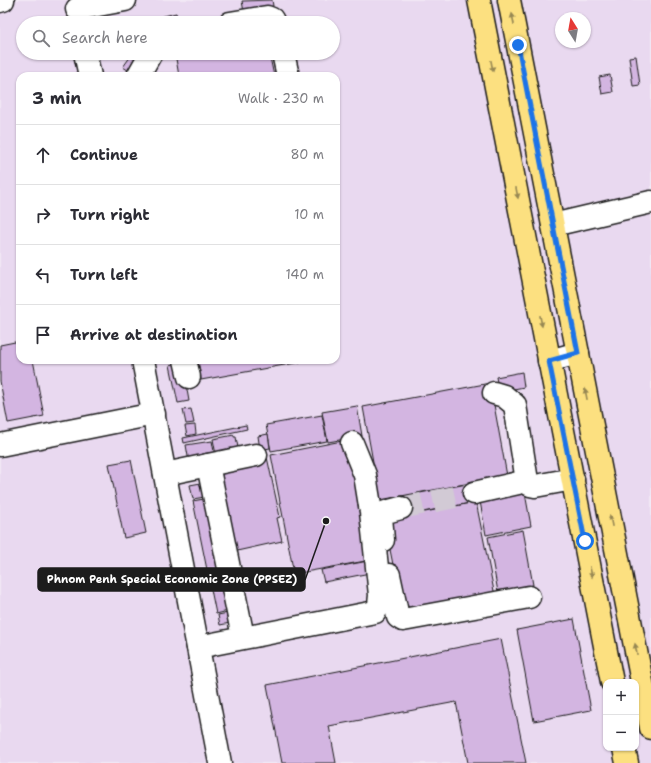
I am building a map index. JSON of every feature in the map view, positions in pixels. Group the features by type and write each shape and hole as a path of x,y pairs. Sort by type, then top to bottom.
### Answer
{"main road":[{"path":"479,0 611,679"},
{"path":"510,0 651,728"},
{"path":"625,751 627,763"}],"street":[{"path":"77,11 125,0"},
{"path":"87,60 89,72"},
{"path":"140,72 147,60"},
{"path":"285,60 287,72"},
{"path":"553,225 651,202"},
{"path":"549,361 578,353"},
{"path":"144,364 220,763"},
{"path":"494,393 504,396 516,405 527,481 530,485 535,486 573,479"},
{"path":"0,445 154,414"},
{"path":"198,648 243,637 375,612 379,604 380,595 371,512 365,475 352,443"},
{"path":"165,474 256,456"},
{"path":"208,465 243,637"},
{"path":"474,493 527,481"},
{"path":"401,508 386,512 381,517 380,525 398,617 403,620 529,597"}],"shaded area":[{"path":"0,0 651,0 651,763 0,763"}],"building":[{"path":"272,0 273,6 244,12 242,1"},
{"path":"176,13 177,16 164,16"},
{"path":"636,56 640,85 633,86 629,57"},
{"path":"128,60 143,60 135,72 131,72 123,67"},
{"path":"176,60 271,60 273,72 178,72"},
{"path":"610,75 613,92 602,94 599,77"},
{"path":"16,342 16,364 34,364 44,416 8,423 0,381 0,345"},
{"path":"182,364 189,401 178,403 170,365"},
{"path":"199,364 290,364 201,380"},
{"path":"522,372 524,387 499,392 496,377"},
{"path":"490,383 507,476 380,500 363,407"},
{"path":"357,406 362,436 328,442 322,412"},
{"path":"191,409 194,423 186,424 183,410"},
{"path":"322,415 327,441 271,451 266,425"},
{"path":"195,425 196,434 187,436 185,426"},
{"path":"246,425 247,429 184,443 183,438"},
{"path":"268,434 270,448 260,450 258,436"},
{"path":"234,435 234,437 236,437 239,453 216,455 213,439"},
{"path":"347,440 371,560 294,574 271,455"},
{"path":"212,441 215,457 189,462 186,445"},
{"path":"267,457 280,517 277,518 282,541 237,551 219,467"},
{"path":"131,460 146,533 124,538 109,464"},
{"path":"206,482 210,496 193,499 190,485"},
{"path":"472,483 475,502 402,516 399,497"},
{"path":"525,493 531,526 486,535 480,501"},
{"path":"209,498 232,610 216,614 193,501"},
{"path":"476,502 495,596 403,614 384,520"},
{"path":"523,530 533,585 498,592 488,537"},
{"path":"368,561 370,573 324,582 321,570"},
{"path":"228,613 230,623 220,625 218,615"},
{"path":"574,619 591,710 534,721 517,630"},
{"path":"501,639 526,763 468,763 456,702 329,726 336,763 282,763 267,685"}],"tunnel":[{"path":"401,508 474,493"}],"place":[{"name":"Phnom Penh Special Economic Zone (PPSEZ)","path":"326,521"}],"route":[{"path":"518,45 578,353 549,361 585,541"}]}
